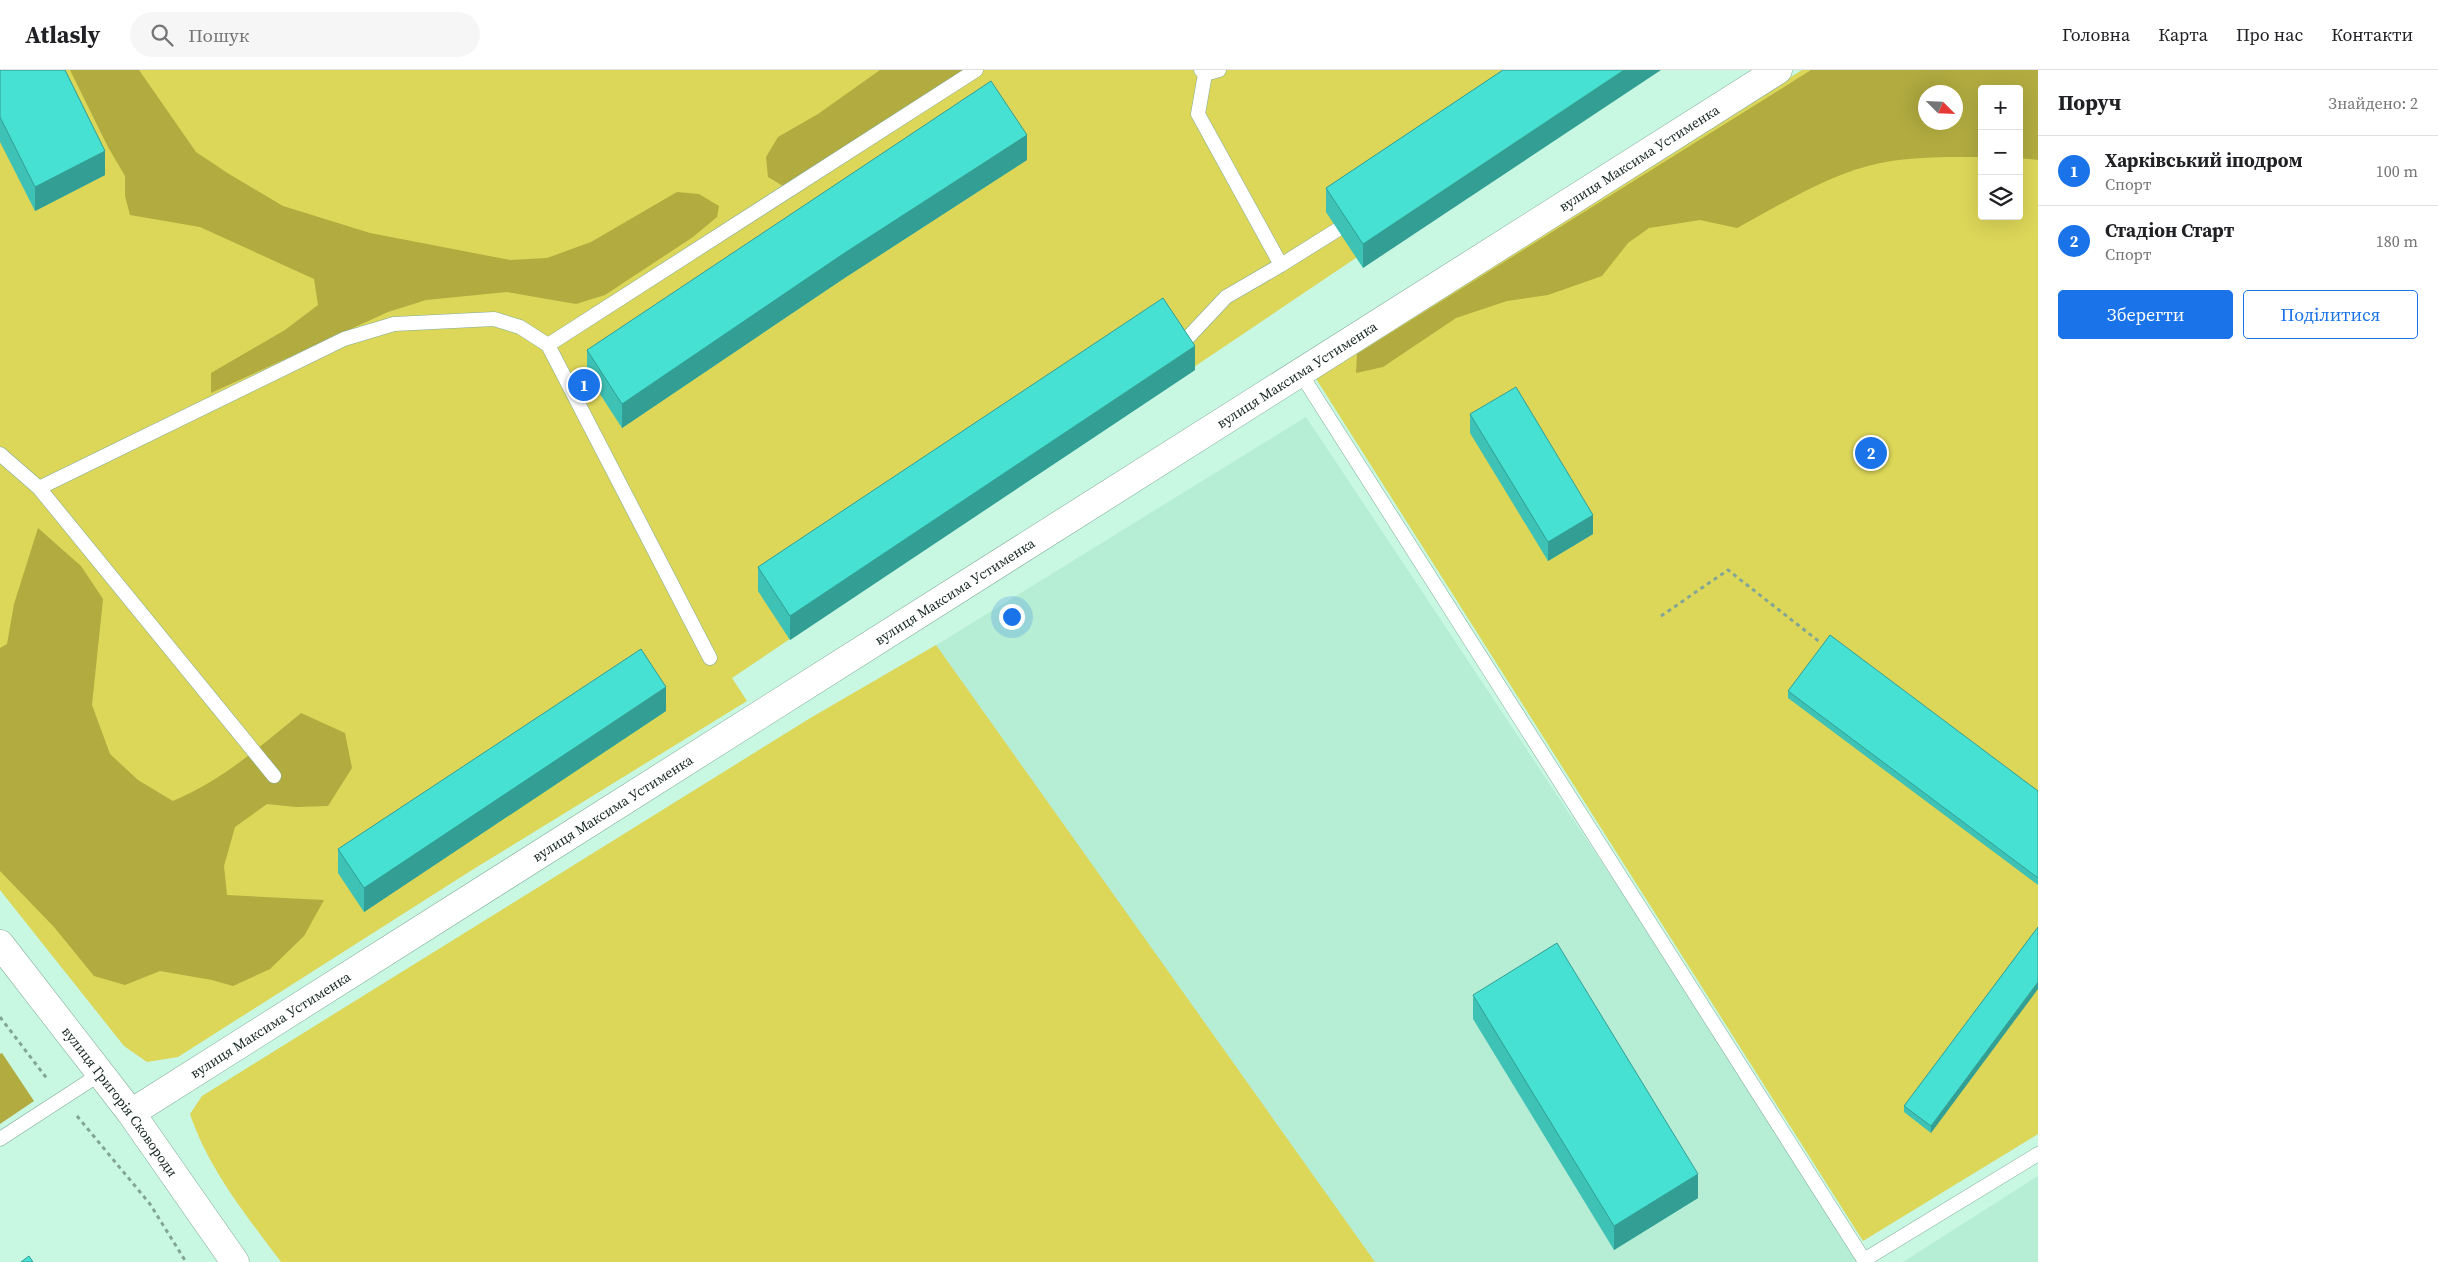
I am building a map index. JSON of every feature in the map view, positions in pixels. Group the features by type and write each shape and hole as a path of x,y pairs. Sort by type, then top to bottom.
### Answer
{"street":[{"name":"вулиця Максима Устименка","path":"131,1113 1301,374 1778,70"},
{"name":"вулиця Григорія Сковороди","path":"0,944 131,1113 235,1262"}],"lane":[{"path":"548,345 976,70"},
{"path":"1219,70 1203,72 1198,114 1281,265"},
{"path":"1179,347 1226,297 1337,230"},
{"path":"39,488 344,339 394,324 494,318 520,327 548,345 710,658"},
{"path":"1301,374 1864,1260 2038,1154"},
{"path":"0,454 39,488 274,776"},
{"path":"0,1139 100,1074"}],"path":[{"path":"1661,616 1728,570 1821,643"},
{"path":"0,1017 62,1097 150,1204 186,1262"}],"shaded area":[{"path":"0,70 1635,70 732,678 747,701 472,870 178,1057 147,1062 124,1046 0,890"},
{"path":"70,70 139,70 196,152 283,206 370,233 510,260 547,258 591,242 677,192 699,194 719,206 717,217 693,237 605,295 576,304 507,292 426,300 388,312 211,393 211,373 285,330 318,305 314,279 200,227 130,215 125,196 125,176 108,147"},
{"path":"880,70 963,70 783,186 768,177 766,157 778,137 818,114"},
{"path":"1802,70 2038,70 2038,1134 1863,1241 1313,374"},
{"path":"1811,70 2038,70 2038,160 2023,158 2023,85 1978,85 1978,157 1896,160 1851,171 1818,185 1737,228 1700,220 1649,228 1628,243 1602,276 1548,295 1507,301 1456,318 1383,367 1356,373 1357,354"},
{"path":"1306,417 1867,1262 1208,1262 831,710"},
{"path":"38,528 81,566 103,599 92,705 110,754 138,780 173,801 191,793 224,773 256,750 301,713 345,733 352,768 328,806 296,807 267,804 235,827 224,866 227,895 324,900 304,936 270,969 233,986 212,980 160,971 125,985 94,976 54,927 0,871 0,648 7,644 14,604"},
{"path":"936,645 1375,1262 281,1262 230,1191 207,1154 190,1114 202,1096 812,717"},
{"path":"2,1053 34,1101 0,1124 0,1054"},
{"path":"2038,1176 2038,1262 1903,1262"}],"building":[{"path":"0,70 65,70 105,151 35,187 0,117"},
{"path":"1503,70 1624,70 1363,244 1326,188"},
{"path":"991,81 1027,135 843,254 622,404 587,350"},
{"path":"1163,298 1195,346 790,616 758,567"},
{"path":"1516,387 1593,515 1548,542 1470,414"},
{"path":"1830,635 2038,791 2038,878 1788,691"},
{"path":"641,649 666,687 364,888 338,849"},
{"path":"2038,927 2038,982 1931,1126 1904,1106"},
{"path":"1557,943 1698,1174 1614,1226 1473,995"},
{"path":"29,1256 33,1262 21,1262"}],"place":[{"name":"Харківський іподром","path":"584,385"},
{"name":"Стадіон Старт","path":"1871,453"}]}
